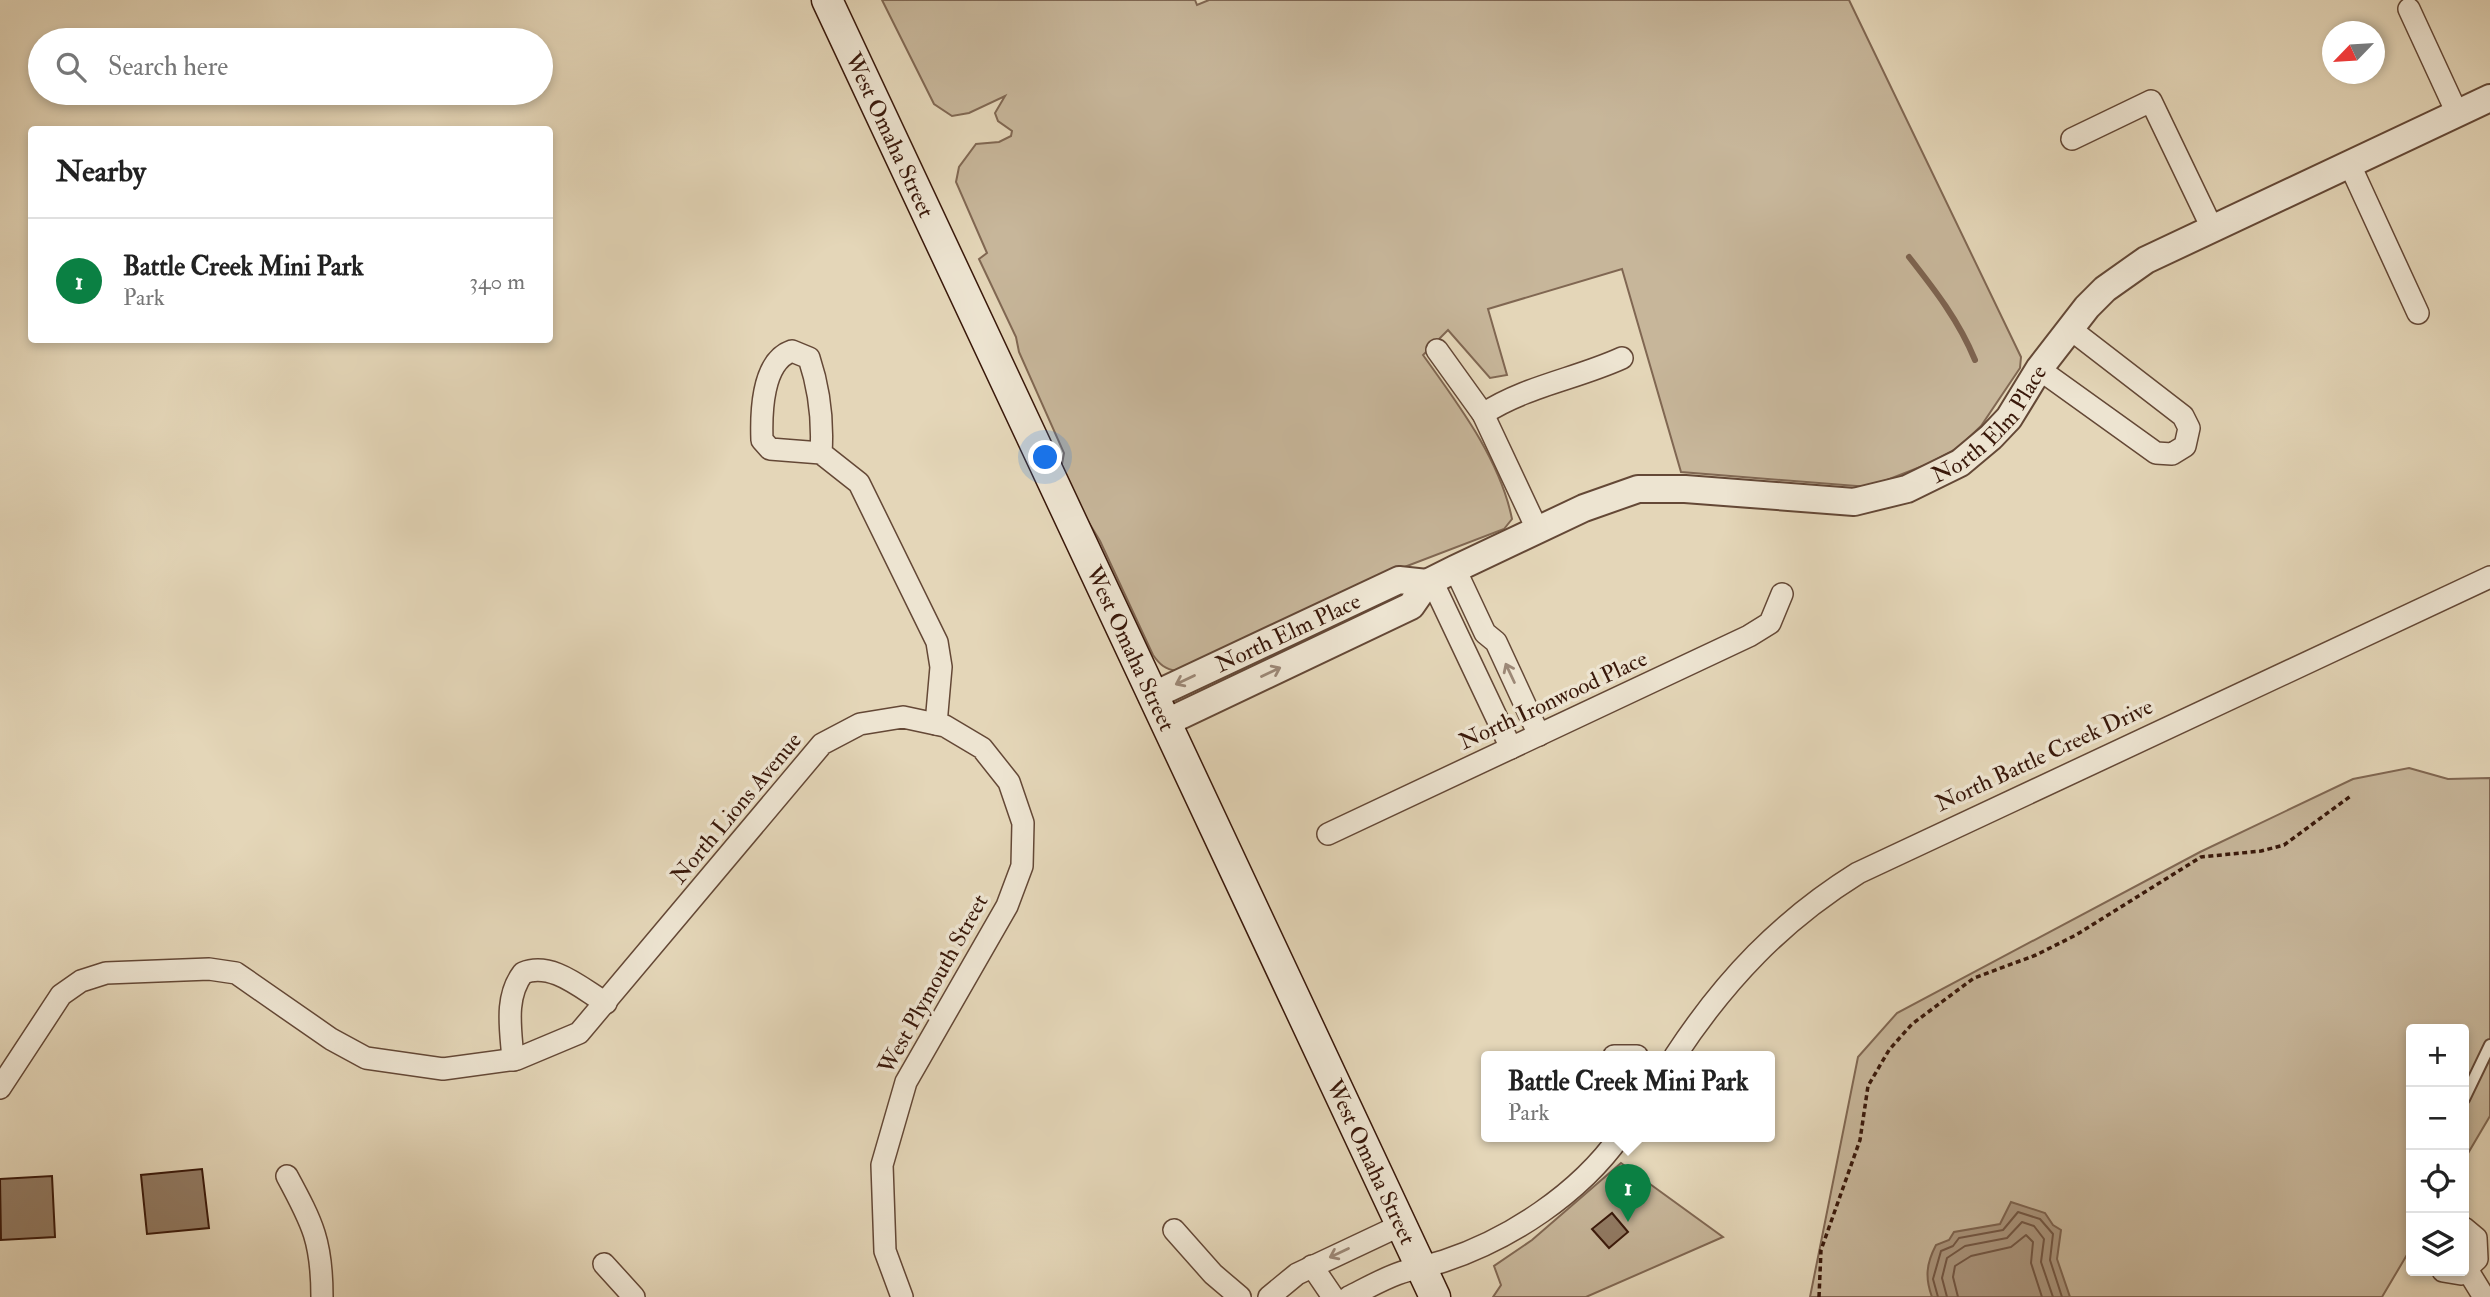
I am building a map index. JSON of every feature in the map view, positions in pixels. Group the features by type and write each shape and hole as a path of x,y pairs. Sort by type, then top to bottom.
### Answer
{"main road":[{"name":"West Omaha Street","path":"827,0 1435,1297"}],"street":[{"path":"2409,9 2458,113"},
{"name":"North Elm Place","path":"1165,723 1410,606 1438,578 1603,500 1638,489 1685,489 1854,502 1891,495 1941,472 1977,450 2009,418 2039,369 2069,328 2096,298 2125,274 2146,260 2212,228 2490,98"},
{"path":"2072,139 2151,101 2212,228"},
{"path":"2349,163 2417,313"},
{"path":"2039,369 2155,453 2172,454 2185,446 2189,428 2183,416 2069,328"},
{"path":"1437,350 1483,414 1538,531"},
{"path":"821,453 822,433 815,375 809,358 792,351 777,359 770,372 762,440 770,449 821,453 859,483 937,642 941,667 941,725"},
{"path":"1483,414 1528,390 1600,368 1622,358"},
{"name":"North Battle Creek Drive","path":"1678,1051 1712,1002 1759,949 1792,918 1858,873 2490,577"},
{"name":"North Elm Place","path":"1152,696 1399,580 1438,578"},
{"path":"1438,578 1499,649 1539,735"},
{"path":"1438,578 1511,748"},
{"name":"North Ironwood Place","path":"1328,834 1749,636 1770,623 1782,594"},
{"name":"North Lions Avenue","path":"0,1088 61,995 81,981 106,973 209,969 236,973 331,1039 366,1058 443,1069 513,1060 579,1033 822,744 860,724 903,717 941,725"},
{"name":"West Plymouth Street","path":"902,1297 885,1251 881,1165 906,1082 1007,906 1022,866 1023,823 1009,782 982,748 941,725"},
{"path":"513,1060 509,1015 517,981 523,973 541,969 555,973 606,1003"},
{"path":"1349,1297 1399,1273 1464,1253 1526,1221 1598,1164 1615,1142"},
{"path":"287,1176 309,1217 322,1255 322,1297"},
{"path":"1269,1297 1312,1266 1401,1224"},
{"path":"1174,1230 1213,1274 1240,1297"},
{"path":"2469,1231 2479,1244 2477,1259 2469,1270"},
{"path":"604,1264 634,1297"},
{"path":"1312,1266 1333,1297"},
{"path":"2469,1273 2484,1297"}],"lane":[{"path":"2469,1089 2490,1045"}],"path":[{"path":"1819,1297 1821,1250 1860,1140 1867,1086 1889,1050 1912,1024 1974,978 2036,955 2076,935 2201,857 2261,851 2284,845 2352,795"}],"shaded area":[{"path":"882,0 1195,0 1197,5 1209,0 1849,0 2021,357 2020,368 1981,426 1958,448 1928,464 1869,487 1681,472 1622,269 1488,309 1507,375 1490,378 1448,330 1423,355 1476,433 1498,475 1512,519 1504,529 1394,571 1177,671 1169,669 1153,655 1100,541 1060,475 1064,453 1019,352 1016,337 979,259 987,253 956,182 959,167 976,144 999,142 1011,136 1012,131 998,121 995,113 1005,96 969,113 952,116 934,104"},
{"path":"2409,768 2448,779 2490,778 2490,1116 2469,1152 2469,1024 2406,1024 2406,1256 2382,1297 1810,1297 1858,1057 1897,1013 2200,852 2353,779"},
{"path":"1621,1163 1723,1237 1586,1297 1493,1297 1501,1285 1494,1266 1532,1240"}],"water":[{"path":"2011,1202 2045,1213 2053,1225 2061,1230 2057,1259 2070,1297 1932,1297 1928,1271 1936,1245 1949,1240 1954,1232 2000,1224"}],"building":[{"path":"202,1169 209,1228 147,1234 141,1175"},
{"path":"52,1176 55,1237 1,1240 0,1179"},
{"path":"1612,1213 1628,1232 1609,1248 1592,1229"}],"waterway":[{"path":"1909,257 1954,319 1975,360"}],"place":[{"name":"Battle Creek Mini Park","path":"1628,1222"}]}
